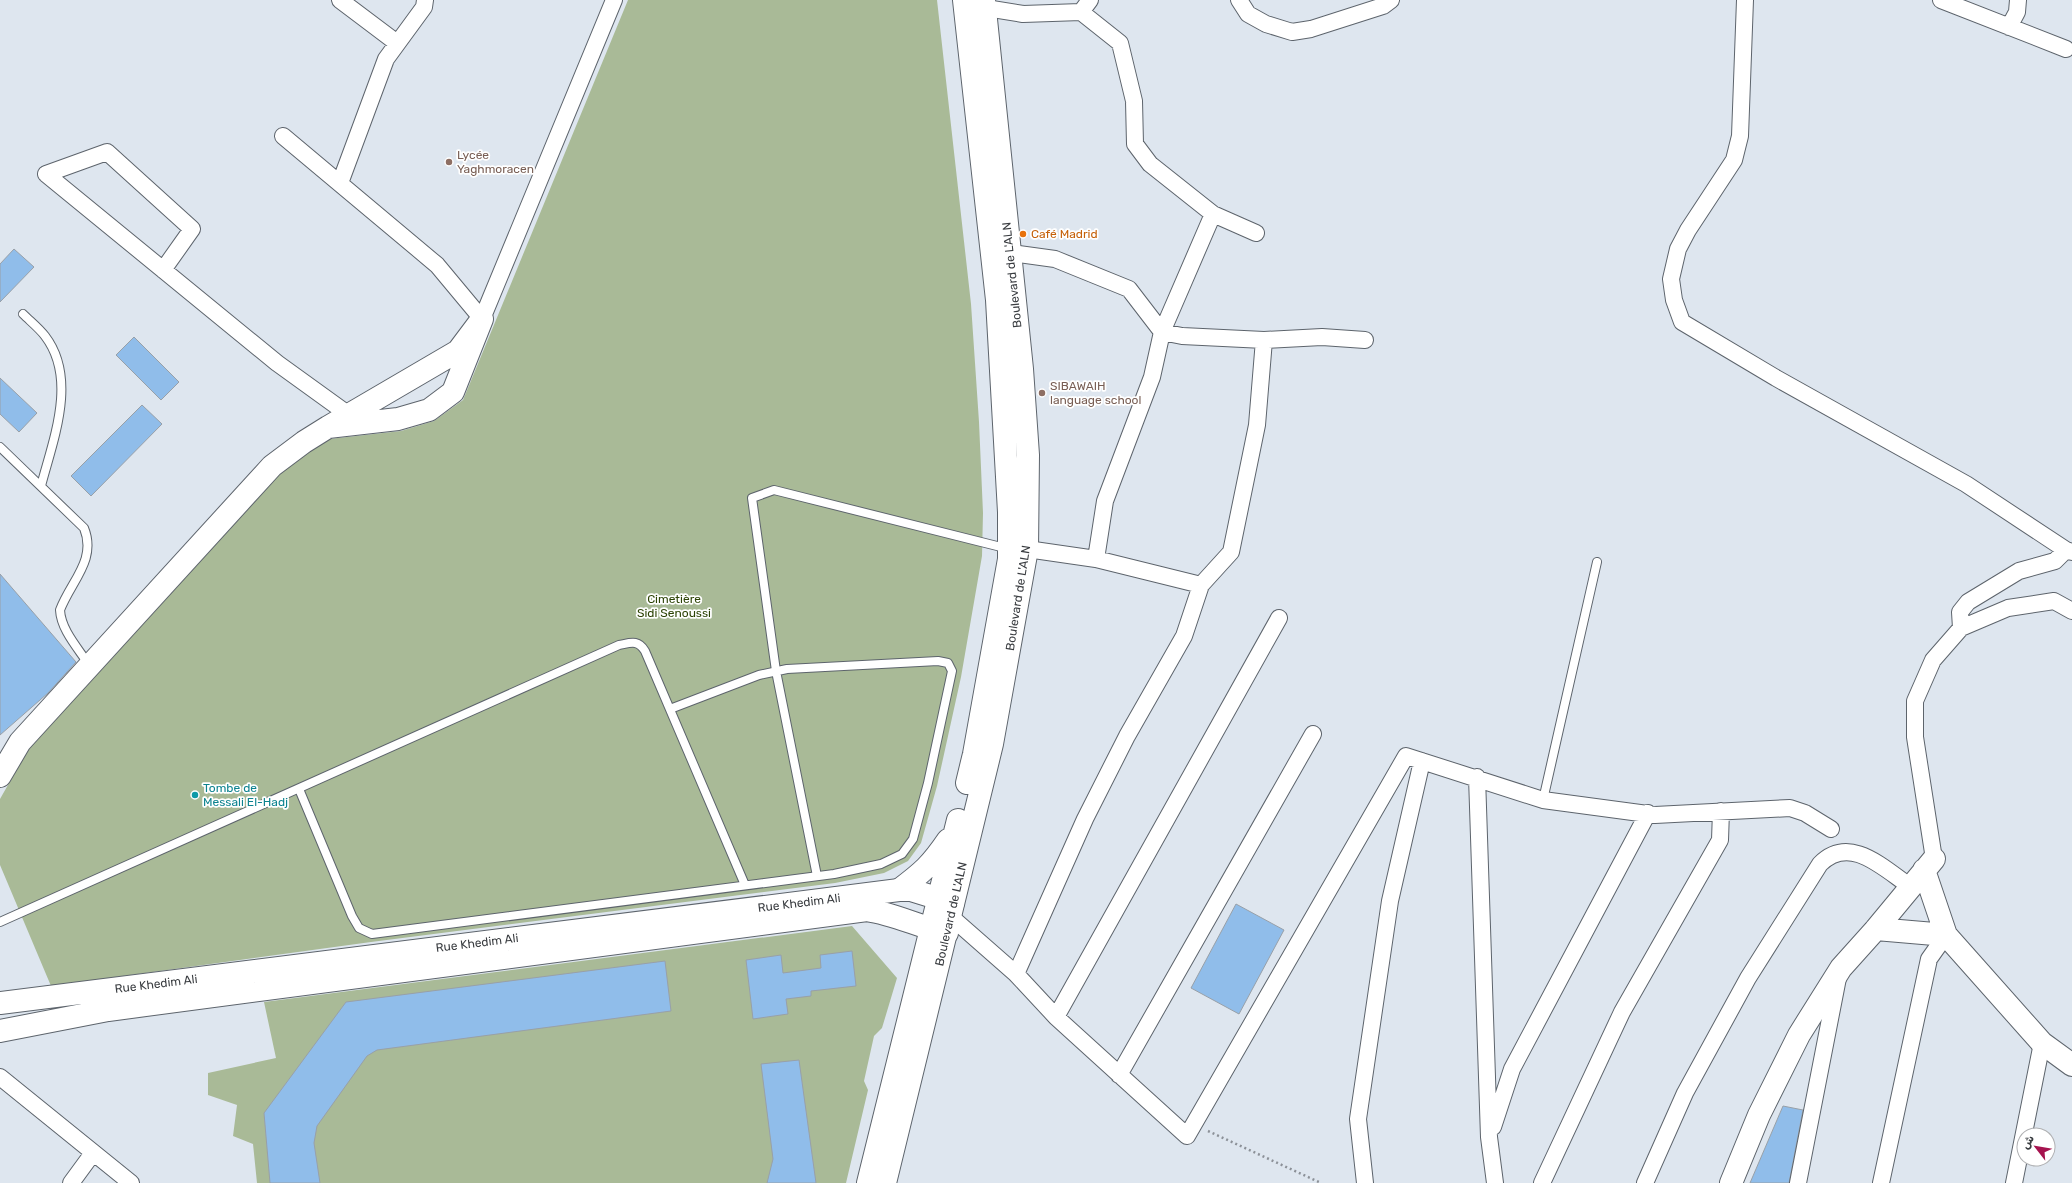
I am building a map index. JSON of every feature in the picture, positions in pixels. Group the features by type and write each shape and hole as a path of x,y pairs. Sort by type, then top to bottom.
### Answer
{"main road":[{"name":"Boulevard de L'ALN","path":"868,1183 918,1014 992,744 1018,549 1005,419 997,300 1001,253 974,3"},
{"path":"1,773 20,742 272,466 304,442 328,427 458,351 482,319"},
{"path":"328,427 398,418 429,410 453,392 482,319"},
{"name":"Boulevard de L'ALN","path":"944,916 956,827 974,754 1009,559 1018,549"},
{"path":"899,890 920,876 929,867 956,827"},
{"path":"1731,1183 1759,1115 1796,1042 1840,968 1876,929 1923,872"},
{"path":"1923,872 1946,935 2042,1043 2072,1065"},
{"name":"Rue Khedim Ali","path":"0,1003 899,890 920,892 944,916"},
{"name":"Rue Khedim Ali","path":"0,1031 108,1010 867,910 894,916 944,916"},
{"path":"1876,929 1946,935"},
{"name":"Boulevard de L'ALN","path":"885,1183 918,1014"}],"street":[{"path":"340,0 397,43"},
{"path":"340,183 386,59 424,7 425,0"},
{"path":"283,136 437,265 482,319 614,0"},
{"path":"1239,0 1248,14 1266,24 1292,32 1311,29 1384,6 1391,0"},
{"path":"1745,0 1740,136 1734,160 1688,230 1678,249 1671,279 1674,300 1682,322 1776,378 1966,484 2069,551 2055,561 2019,570 1968,602 1960,612 1961,628"},
{"path":"1941,0 2066,49"},
{"path":"2010,27 2017,12 2018,0"},
{"path":"974,3 1023,14 1085,6 1120,43 1134,101 1135,144 1150,164 1213,214 1256,233"},
{"path":"163,270 192,229 107,152 46,174 163,270 277,362 349,415"},
{"path":"1096,559 1105,501 1152,377 1162,332 1213,214"},
{"path":"1001,253 1054,259 1129,289 1162,332 1182,336 1264,340 1322,337 1365,340"},
{"path":"1016,974 1085,819 1127,736 1184,636 1202,585 1231,552 1257,425 1264,340"},
{"path":"1018,549 1096,559 1202,585"},
{"path":"1645,1183 1686,1093 1744,985 1820,864 1826,858 1838,852 1851,851 1923,872 1915,737 1915,701 1933,660 1961,628 2008,608 2054,601 2072,610"},
{"path":"1056,1017 1279,618"},
{"path":"1119,1074 1313,734"},
{"path":"944,916 1016,974 1056,1017 1186,1136 1406,756 1476,777 1543,800 1655,815 1790,808 1805,813 1831,829"},
{"path":"1365,1183 1358,1119 1390,901 1422,760"},
{"path":"1476,777 1489,1137 1495,1183"},
{"path":"1542,1183 1622,1012 1720,840 1721,811"},
{"path":"1489,1137 1512,1068 1648,813"},
{"path":"1881,1183 1929,959 1946,935"},
{"path":"1798,1183 1840,968"},
{"path":"2014,1183 2042,1043"},
{"path":"0,1077 131,1183"},
{"path":"71,1183 93,1153"}],"lane":[{"path":"23,314 45,336 54,352 60,370 62,395 58,421 41,486"},
{"path":"0,447 84,528 88,538 89,548 86,559 60,610 61,619 65,628 89,665"},
{"path":"817,876 776,671 752,498 774,490 1018,549"},
{"path":"1543,800 1597,562"},
{"path":"0,922 619,645 634,642 642,645 645,651 745,885"},
{"path":"299,789 352,916 359,928 372,934 817,876 881,864 902,854 913,839 928,784 952,671 948,663 938,661 787,669 759,675 670,709"}],"path":[{"path":"1193,1124 1321,1183"}],"green space":[{"name":"Cimetière Sidi Senoussi","path":"628,0 937,0 971,304 979,422 983,513 982,556 961,677 937,786 921,843 908,861 884,873 835,883 371,942 51,986 0,865 0,799 29,748 279,474 329,439 401,431 434,421 463,400"},
{"path":"852,926 897,978 882,1028 874,1036 864,1081 868,1090 846,1183 257,1183 253,1144 233,1136 237,1105 208,1095 208,1073 276,1058 264,1002"}],"building":[{"path":"14,249 34,267 0,302 0,264"},
{"path":"134,337 179,382 161,400 116,355"},
{"path":"0,378 37,413 19,432 0,414"},
{"path":"142,405 162,424 91,496 71,476"},
{"path":"0,574 76,662 48,693 0,735"},
{"path":"1236,904 1284,930 1239,1014 1191,988"},
{"path":"852,951 856,986 811,991 811,996 786,999 788,1014 753,1019 746,960 781,955 783,973 821,968 820,955"},
{"path":"665,961 671,1011 377,1050 367,1056 317,1126 314,1143 320,1183 270,1183 264,1113 346,1002"},
{"path":"799,1060 816,1183 767,1183 773,1159 761,1064"},
{"path":"1783,1106 1803,1110 1789,1183 1750,1183"}],"place":[{"name":"Lycée Yaghmoracen","path":"449,162"},
{"name":"Café Madrid","path":"1023,234"},
{"name":"SIBAWAIH language school","path":"1042,393"},
{"name":"Tombe de Messali El-Hadj","path":"195,795"}]}
